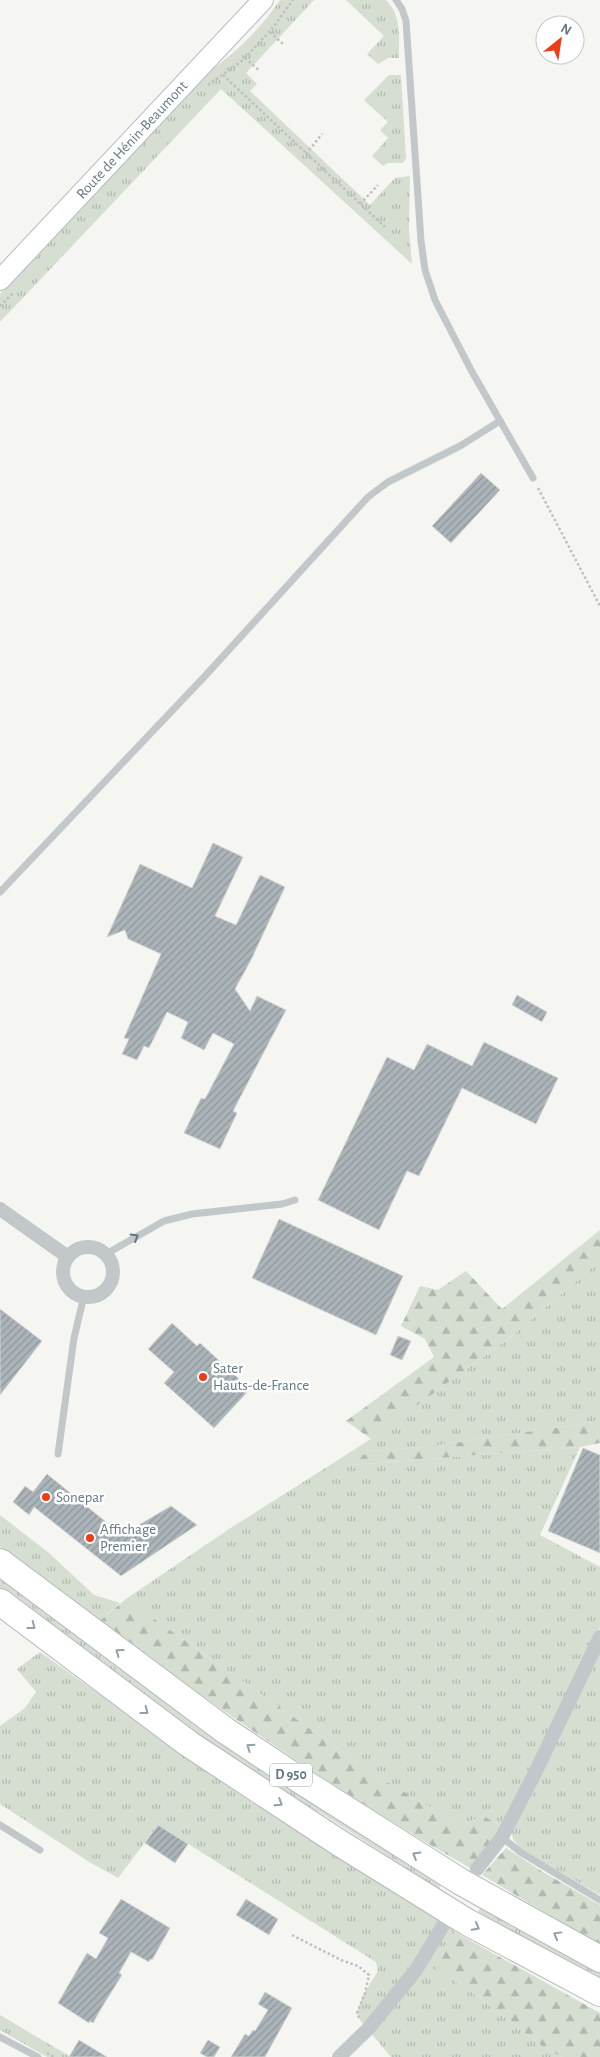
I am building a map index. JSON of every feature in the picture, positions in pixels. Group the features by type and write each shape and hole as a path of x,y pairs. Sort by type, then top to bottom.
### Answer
{"highway":[{"name":"D 950","path":"0,1562 226,1731 300,1780 461,1882 600,1959"},
{"name":"D 950","path":"0,1602 189,1744 321,1831 467,1922 600,1993"}],"main road":[{"name":"Route de Hénin-Beaumont","path":"7,286 263,0"}],"street":[{"path":"0,1209 68,1257"},
{"path":"84,1247 96,1248 106,1254 113,1267 111,1282 101,1293 93,1296 75,1293 66,1283 64,1270 68,1257 76,1250 84,1247"},
{"path":"478,1869 502,1837 600,1637"},
{"path":"339,2057 368,2030 416,1970 445,1922"}],"lane":[{"path":"396,0 406,21 421,241 425,270 435,300 471,370 533,478"},
{"path":"0,892 205,676 368,497 388,482 460,446 500,421"},
{"path":"106,1254 164,1221 192,1214 282,1204 295,1200"},
{"path":"58,1454 74,1338 84,1296"},
{"path":"0,1825 40,1850"},
{"path":"502,1837 520,1852 600,1900"},
{"path":"0,2037 38,2057"}],"path":[{"path":"206,86 245,58 270,32 292,0"},
{"path":"270,32 284,45"},
{"path":"245,58 260,71"},
{"path":"223,75 385,227"},
{"path":"306,154 322,134"},
{"path":"360,204 378,185"},
{"path":"0,306 7,286"},
{"path":"533,478 600,606"},
{"path":"292,1935 341,1960 358,1966 369,1975 365,1993 357,2013 368,2030"}],"green space":[{"path":"280,0 314,0 246,73 257,84 250,91 370,205 395,178 410,176 409,229 412,264 221,89 0,322 0,294 206,74 228,57 255,31"},
{"path":"346,0 386,0 395,13 397,20 399,58 388,58 378,64 367,54 384,36"},
{"path":"389,75 401,75 406,159 403,163 388,163 383,166 372,156 388,138 380,130 388,122 364,100"},
{"path":"600,1230 600,1261 509,1338 371,1439 346,1421 434,1357 425,1339 401,1326 420,1286 438,1290 466,1271 502,1309"},
{"path":"600,1261 600,1421 427,1447 369,1451 353,1465 580,1447 540,1535 600,1567 600,1627 565,1704 500,1826 484,1816 460,1825 374,1774 126,1599 229,1529 371,1439 509,1338"},
{"path":"600,1421 600,1443 580,1447 352,1465 369,1451 427,1447"},
{"path":"0,1515 49,1553 94,1595 120,1603 98,1622 0,1547"},
{"path":"0,1577 443,1880 439,1889 318,1811 316,1818 217,1751 0,1591"},
{"path":"126,1599 374,1774 460,1825 484,1816 500,1826 493,1840 470,1868 327,1781 235,1719 98,1622"},
{"path":"40,1652 202,1767 445,1922 455,1932 434,1968 476,1995 546,2049 562,2057 391,2057 360,2020 357,2013 363,1995 378,1971 376,1962 158,1825 118,1878 91,1863 0,1804 0,1726 25,1708 36,1692 17,1669"},
{"path":"600,1652 600,1895 521,1849 513,1839 511,1829"},
{"path":"506,1848 600,1905 600,1945 482,1875"},
{"path":"483,1904 600,1971 600,1980 509,1931 478,1912"},
{"path":"455,1932 600,2013 600,2057 562,2057 546,2049 476,1995 433,1968"},
{"path":"0,2015 71,2057 47,2057 0,2030"}],"building":[{"path":"481,473 500,490 451,543 432,526"},
{"path":"213,843 243,857 215,916 236,925 260,875 285,887 251,960 235,989 250,1011 257,996 286,1010 233,1111 237,1113 220,1149 184,1133 201,1098 205,1099 234,1044 213,1033 204,1050 181,1038 188,1022 167,1012 149,1048 144,1046 137,1060 122,1054 129,1039 124,1038 161,954 128,939 125,930 107,937 140,864 192,888"},
{"path":"517,995 547,1012 542,1022 512,1005"},
{"path":"484,1042 558,1078 536,1124 462,1088 419,1176 407,1171 379,1230 318,1200 387,1057 414,1070 427,1044 472,1066"},
{"path":"279,1219 403,1276 376,1335 252,1278"},
{"path":"0,1309 42,1341 0,1395"},
{"name":"Sater Hauts-de-France","path":"172,1323 197,1346 200,1343 250,1389 214,1428 164,1383 174,1372 148,1349"},
{"path":"398,1336 411,1341 402,1360 390,1355"},
{"path":"583,1448 600,1455 600,1553 548,1531"},
{"path":"47,1474 122,1535 171,1506 197,1525 121,1576 34,1507 29,1515 13,1502 25,1486 33,1492"},
{"path":"158,1825 188,1844 175,1863 145,1843"},
{"path":"121,1899 170,1928 152,1960 150,1959 149,1962 131,1952 119,1973 122,1975 93,2023 90,2021 89,2023 58,2003 87,1953 96,1959 108,1938 99,1933"},
{"path":"246,1899 278,1919 269,1935 236,1915"},
{"path":"265,1992 292,2008 265,2057 231,2057 245,2034 249,2036 253,2030 255,2031 268,2010 258,2004"},
{"path":"79,2040 107,2057 69,2057"},
{"path":"208,2040 220,2047 214,2057 207,2057 200,2053"}],"place":[{"name":"Sater Hauts-de-France","path":"203,1377"},
{"name":"Sonepar","path":"46,1497"},
{"name":"Affichage Premier","path":"90,1538"}]}
